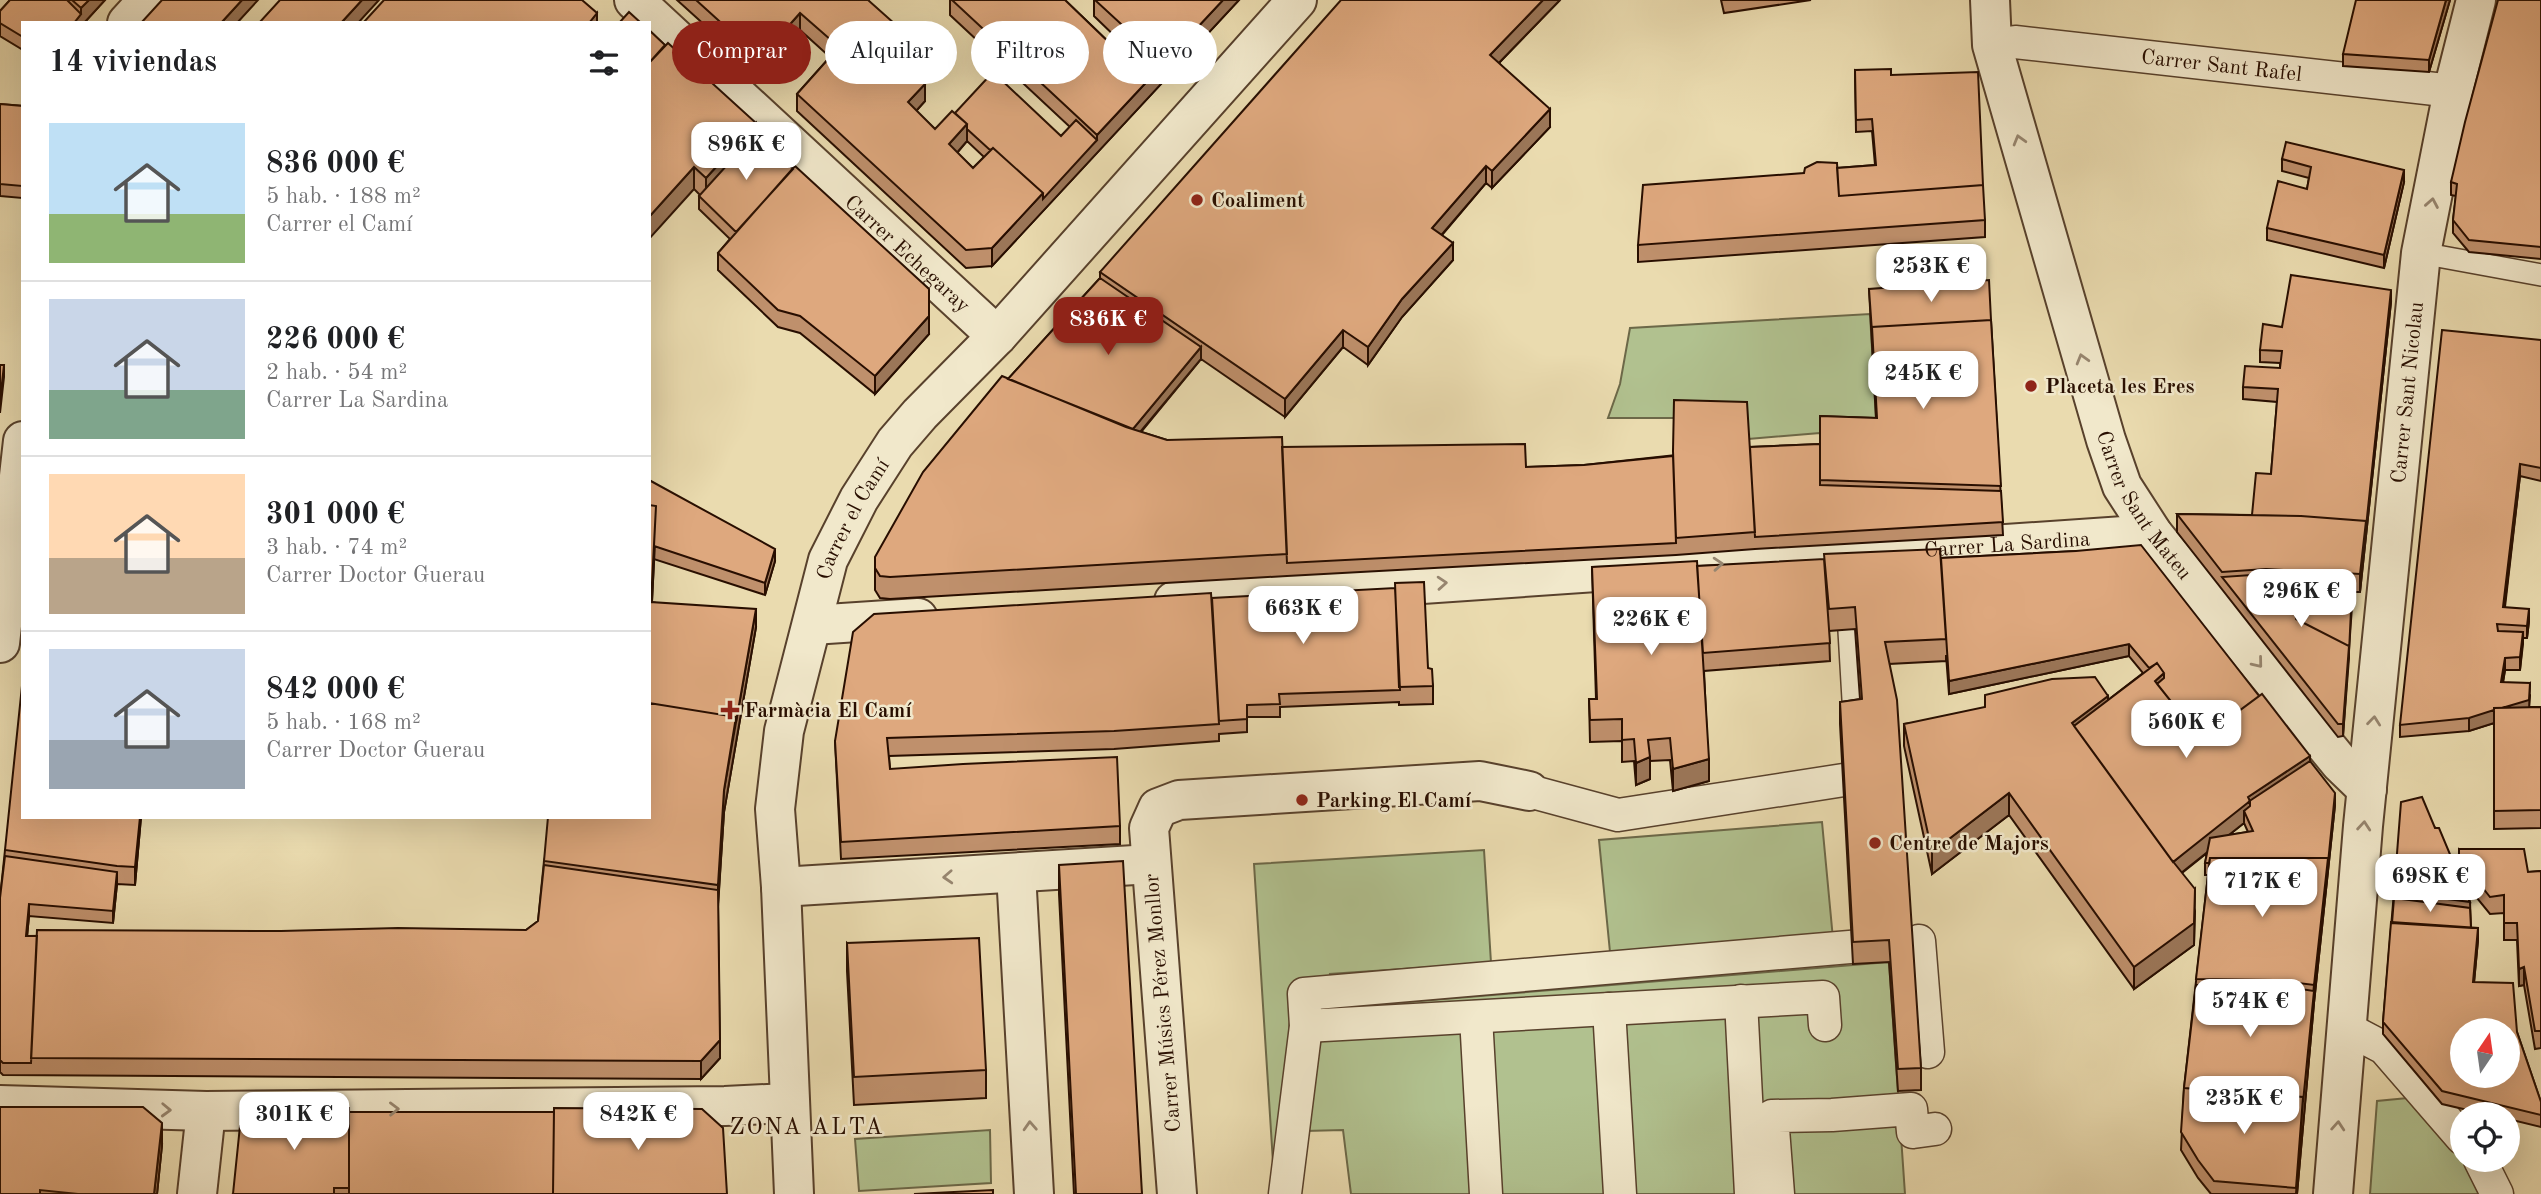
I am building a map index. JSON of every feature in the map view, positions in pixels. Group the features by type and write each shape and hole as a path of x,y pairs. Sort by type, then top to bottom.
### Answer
{"street":[{"path":"129,21 148,0"},
{"name":"Carrer Echegaray","path":"634,0 997,335"},
{"name":"Carrer el Camí","path":"794,1194 788,1102 781,887 775,809 784,731 828,560 859,499 888,453 920,414 997,335 1297,0"},
{"name":"Carrer Sant Mateu","path":"1990,0 1992,45 2106,440 2122,486 2153,534 2340,763 2367,789"},
{"name":"Carrer Sant Nicolau","path":"2333,1194 2367,789 2421,253 2453,91 2476,0"},
{"name":"Carrer Sant Rafel","path":"1992,45 2015,42 2453,91"},
{"path":"0,643 21,459"},
{"name":"Carrer La Sardina","path":"1140,603 2153,534"},
{"path":"1152,864 1149,828 1158,808 1179,800 1480,781 1530,791 1618,815 1864,790 1850,555"},
{"path":"812,625 959,615"},
{"name":"Carrer Músics Pérez Monllor","path":"781,887 1152,864 1177,1194"},
{"path":"1016,873 1034,1194"},
{"path":"1285,1194 1306,1027 1304,994 1873,945 1870,893"},
{"path":"1919,941 1928,1052"},
{"path":"1306,1027 1824,997 1825,1025"},
{"path":"1741,1001 1751,1194"},
{"path":"1609,1009 1620,1194"},
{"path":"1476,1017 1486,1194"},
{"path":"2346,1028 2384,1048 2450,1124"},
{"path":"0,1105 206,1111 725,1106 788,1102"},
{"path":"1777,1194 1772,1116 1911,1109 1913,1132 1935,1129"},
{"path":"197,1194 206,1111"},
{"path":"2486,1172 2497,1194"}],"lane":[{"path":"2421,253 2541,275"}],"green space":[{"path":"1870,314 1877,435 1820,433 1748,439 1674,418 1608,418 1620,384 1630,328"},
{"path":"1822,822 1833,939 1610,952 1599,840"},
{"path":"1484,850 1491,963 1330,974 1335,1008 1889,962 1905,1194 1351,1194 1343,1130 1305,1131 1275,1194 1254,864"},
{"path":"2418,1097 2450,1134 2450,1172 2478,1172 2490,1194 2370,1194 2377,1101"},
{"path":"990,1130 991,1183 859,1191 855,1139"}],"building":[{"path":"10,0 67,0 81,14 76,21 21,21 21,36 0,23 0,11"},
{"path":"72,0 89,0 81,8"},
{"path":"162,0 242,0 223,21 143,21"},
{"path":"280,0 362,0 343,21 261,21"},
{"path":"384,0 582,0 597,13 591,21 365,21"},
{"path":"696,0 868,0 892,21 825,21 825,35 800,13 793,21 719,21"},
{"path":"952,0 1065,0 1087,21 975,21"},
{"path":"1095,0 1223,0 1203,21 1118,21"},
{"path":"1341,0 1543,0 1490,55 1550,109 1492,171 1486,166 1432,228 1453,243 1402,299 1368,347 1343,330 1285,399 1100,272"},
{"path":"2356,0 2446,0 2429,60 2343,54"},
{"path":"2498,0 2541,0 2541,247 2469,240 2453,220 2457,184 2451,182"},
{"path":"629,12 639,21 621,21"},
{"path":"1089,23 1103,37 1103,84 1145,84 1097,135 1042,84 1089,84"},
{"path":"651,32 665,45 651,61"},
{"path":"668,43 672,47 672,84 713,84 756,123 706,178 694,167 651,215 651,61"},
{"path":"825,63 825,84 925,84 908,102 935,129 952,111 967,124 949,144 973,168 993,148 1043,193 992,248 966,250 797,94 806,84 811,84 811,78"},
{"path":"1891,69 1891,75 1978,72 1983,185 1839,196 1837,168 1876,165 1872,119 1856,120 1855,70"},
{"path":"982,84 1006,84 1061,136 1076,120 1097,140 1043,199 1043,193 993,148 990,150 967,129 967,124 955,113"},
{"path":"0,104 21,106 21,186 0,184"},
{"path":"756,133 793,169 736,232 699,196"},
{"path":"2286,142 2404,170 2384,255 2267,228 2278,181 2307,189 2311,167 2282,159"},
{"path":"1817,162 1837,163 1839,196 1983,185 1985,220 1638,245 1643,185 1804,173 1805,168"},
{"path":"795,166 929,289 929,316 875,376 800,316 778,310 718,253"},
{"path":"2291,275 2391,290 2366,527 2366,521 2252,515 2256,473 2271,474 2278,389 2243,387 2245,366 2280,368 2282,351 2260,350 2263,324 2282,327"},
{"path":"1100,278 1201,347 1133,429 1008,379"},
{"path":"1989,280 1991,320 1872,327 1872,332 1869,289"},
{"path":"1991,320 2001,486 1820,480 1820,416 1877,418 1872,327"},
{"path":"2442,330 2541,340 2541,468 2520,464 2503,607 2529,609 2527,626 2497,624 2498,631 2523,632 2520,657 2505,658 2501,682 2530,683 2529,700 2494,708 2469,718 2400,725"},
{"path":"0,365 4,365 0,401"},
{"path":"1002,376 1126,427 1167,440 1282,437 1287,554 880,576 875,568 875,557 923,472"},
{"path":"1674,400 1747,402 1755,532 1676,538"},
{"path":"1525,444 1526,467 1584,465 1673,456 1676,543 1287,563 1282,447"},
{"path":"1820,444 1820,485 2001,491 2003,522 1755,537 1750,447"},
{"path":"651,481 775,549 765,583 654,546 656,506 651,505"},
{"path":"651,505 656,506 651,602"},
{"path":"2177,514 2301,516 2366,521 2360,574 2266,569 2222,572"},
{"path":"2141,545 2259,696 2201,739 2157,684 2164,678 2164,673 2157,663 2149,668 2129,644 1949,681 1941,558"},
{"name":"Centre de Majors","path":"1940,549 1946,639 1885,642 1897,700 1921,1068 1898,1069 1889,940 1853,942 1840,702 1862,699 1855,607 1829,609 1824,554"},
{"path":"1824,559 1830,643 1703,653 1697,566"},
{"path":"1697,561 1709,759 1673,769 1670,738 1648,740 1650,757 1636,763 1634,739 1622,740 1622,719 1590,720 1589,699 1597,699 1592,567"},
{"path":"2266,574 2353,580 2351,604 2295,603 2296,619 2349,646 2343,724 2338,724 2222,577"},
{"path":"1424,582 1428,668 1432,669 1433,686 1399,687 1395,583"},
{"path":"1395,588 1400,690 1279,694 1280,704 1247,705 1247,719 1219,721 1212,598"},
{"path":"1211,593 1219,724 1114,731 887,738 890,769 1117,757 1120,826 841,842 835,741 853,632 874,614"},
{"path":"651,602 756,609 736,722 736,717 651,703"},
{"path":"2296,609 2351,610 2349,652 2349,646 2296,619"},
{"path":"2157,663 2164,673 2155,681 2201,739 2262,694 2310,756 2248,797 2250,801 2173,862 2074,726"},
{"path":"2095,677 2108,696 2072,723 2195,889 2194,923 2134,967 2009,793 1932,852 1904,724 1985,707 1985,695 2052,679"},
{"path":"21,695 21,819 140,819 135,867 5,850"},
{"path":"651,703 736,717 724,790 718,885 544,861 548,819 651,819"},
{"path":"2541,707 2541,810 2494,811 2494,708"},
{"path":"2310,761 2335,793 2328,863 2328,858 2210,858 2209,863 2205,863 2210,838 2253,831 2244,811 2250,806 2250,801 2248,802"},
{"path":"2422,797 2435,828 2439,828 2470,902 2394,892 2401,802"},
{"path":"2459,849 2524,849 2528,872 2541,871 2541,1031 2535,1031 2524,967 2519,969 2517,923 2504,923 2504,895 2490,897 2459,858"},
{"path":"5,856 117,872 113,911 29,904 26,936 37,936 31,1063 3,1063 0,1060 0,898"},
{"path":"2210,858 2328,858 2314,985 2274,980 2196,979"},
{"path":"1123,861 1142,1194 1076,1194 1059,865"},
{"path":"544,865 718,890 720,1040 701,1061 31,1058 37,930 526,930 538,921"},
{"path":"2394,898 2470,908 2471,928 2392,923"},
{"path":"2391,922 2478,928 2473,982 2513,983 2516,1018 2450,1018 2450,1088 2520,1088 2520,1041 2541,1102 2541,1115 2520,1110 2520,1102 2487,1102 2442,1091 2383,1022"},
{"path":"979,938 986,1070 854,1077 847,943"},
{"path":"2196,985 2274,985 2314,991 2303,1102 2303,1097 2184,1088"},
{"path":"2184,1088 2303,1097 2296,1188 2214,1181 2181,1132"},
{"path":"0,1107 143,1107 162,1123 154,1194 78,1194 40,1190 40,1194 0,1194"},
{"path":"261,1108 349,1108 349,1188 334,1188 334,1194 233,1194 240,1126"},
{"path":"554,1108 702,1109 723,1128 727,1194 553,1194"},
{"path":"349,1112 554,1112 553,1194 349,1194"},
{"path":"993,1190 993,1194 914,1194"}],"place":[{"name":"Coaliment","path":"1197,200"},
{"name":"Placeta les Eres","path":"2031,386"},
{"name":"Farmàcia El Camí","path":"730,710"},
{"name":"Parking El Camí","path":"1302,800"},
{"name":"Centre de Majors","path":"1875,843"}],"district":[{"name":"ZONA ALTA","path":"807,1126"}]}
